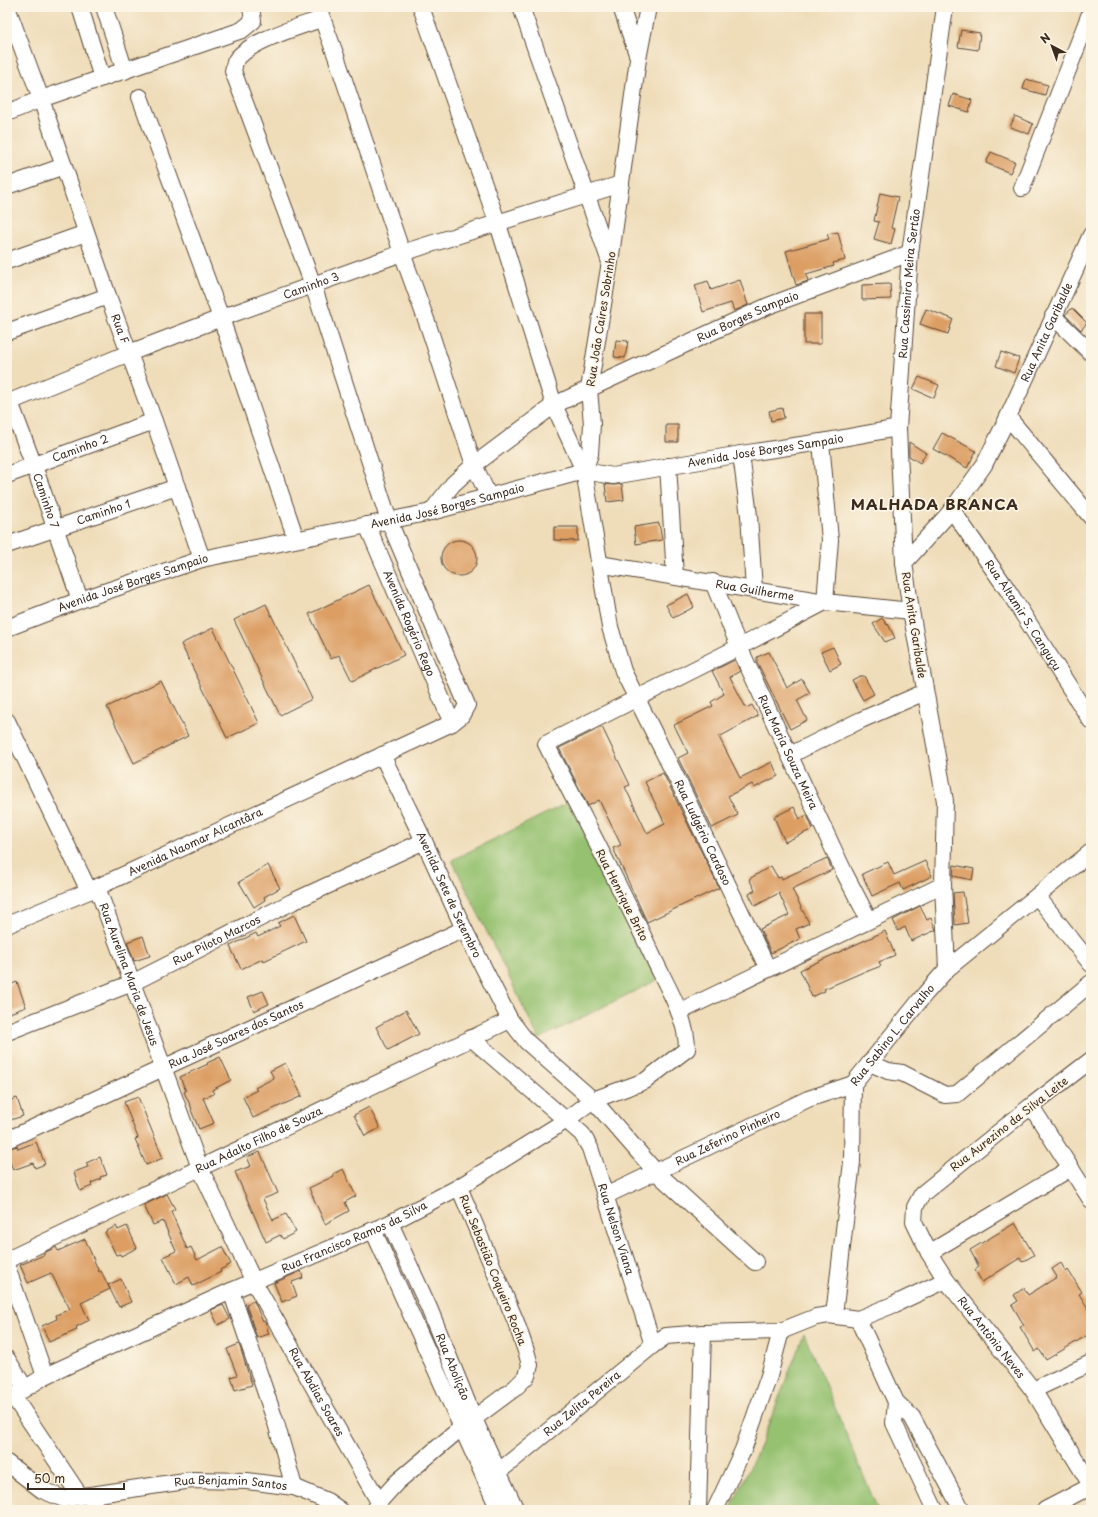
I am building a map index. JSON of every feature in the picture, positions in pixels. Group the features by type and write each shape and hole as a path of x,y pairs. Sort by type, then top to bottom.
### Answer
{"street":[{"name":"Rua F","path":"7,7 41,99 108,296 202,558"},
{"path":"80,7 102,78"},
{"path":"104,7 125,71"},
{"path":"7,113 41,99 242,30 253,21 251,7"},
{"path":"421,7 498,224 554,405 584,471"},
{"path":"521,7 610,262"},
{"path":"621,7 638,59"},
{"name":"Rua João Caires Sobrinho","path":"636,698 623,671 610,627 584,471 590,454 592,424 589,390 610,262 638,59 648,7"},
{"name":"Rua Cassimiro Meira Sertão","path":"904,563 898,428 910,253 945,7"},
{"path":"1022,188 1091,11"},
{"path":"320,13 428,325 474,465 489,497"},
{"name":"Avenida Rogério Rego","path":"320,13 259,42 242,54 234,63 233,71 313,285 389,521 467,705 461,716 452,723 367,525"},
{"path":"140,97 221,318 296,539"},
{"path":"7,186 64,166"},
{"name":"Caminho 3","path":"9,403 129,353 221,318 402,253 621,184"},
{"path":"7,260 86,233"},
{"name":"Rua Anita Garibalde","path":"947,969 943,885 945,801 911,611 904,563 952,510 984,465 1008,417 1054,316 1087,254 1091,234"},
{"name":"Rua Borges Sampaio","path":"431,512 453,484 474,465 554,405 768,306 910,253"},
{"path":"7,332 108,296"},
{"path":"1054,316 1091,353"},
{"name":"Caminho 7","path":"9,403 34,466 80,600"},
{"path":"1008,417 1091,517"},
{"name":"Caminho 2","path":"7,475 154,421"},
{"name":"Avenida José Borges Sampaio","path":"7,628 80,600 202,558 431,512 584,471 613,476 898,428"},
{"path":"636,698 825,602 830,540 821,442"},
{"path":"741,454 749,516 754,589"},
{"path":"668,466 675,576"},
{"name":"Caminho 1","path":"7,545 177,487"},
{"name":"Rua Altamir S. Canguçu","path":"952,510 1008,589 1091,721"},
{"name":"Rua Guilherme","path":"599,564 825,602 911,611"},
{"name":"Rua Maria Souza Meira","path":"713,582 739,647 845,874 869,920"},
{"path":"790,755 862,720 926,692"},
{"name":"Rua Henrique Brito","path":"636,698 546,744 641,931 679,1012 687,1037 687,1049"},
{"name":"Rua Ludgério Cardoso","path":"636,698 681,787 768,969"},
{"name":"Rua Aurelina Maria de Jesus","path":"7,721 93,889 132,983 200,1168 254,1282"},
{"path":"382,755 452,723"},
{"name":"Avenida Naomar Alcantâra","path":"7,925 93,889 382,755"},
{"name":"Avenida Sete de Setembro","path":"382,755 424,841 464,929 510,1020 527,1042 593,1100 655,1171 755,1262"},
{"name":"Rua Piloto Marcos","path":"7,1032 132,983 292,902 424,841"},
{"name":"Rua Sabino L. Carvalho","path":"834,1315 852,1162 853,1084 925,994 947,969 1091,852"},
{"path":"679,1012 943,885"},
{"path":"1037,896 1091,964"},
{"name":"Rua José Soares dos Santos","path":"7,1140 464,929"},
{"path":"870,1062 888,1071 902,1073 945,1095 957,1094 1091,983"},
{"name":"Rua Adalto Filho de Souza","path":"7,1260 510,1020"},
{"name":"Rua Nelson Viana","path":"471,1038 565,1121 582,1134 590,1148 653,1345"},
{"name":"Rua Francisco Ramos da Silva","path":"15,1394 46,1376 231,1291 390,1223 459,1188 565,1121 593,1100 646,1081 687,1049"},
{"name":"Rua Aurezino da Silva Leite","path":"928,1189 1091,1060"},
{"name":"Rua Zeferino Pinheiro","path":"605,1196 808,1099 853,1084"},
{"path":"1031,1106 1091,1200"},
{"path":"929,1253 1071,1168"},
{"name":"Rua Sebastião Coqueiro Rocha","path":"459,1188 516,1322 527,1354"},
{"name":"Rua Antônio Neves","path":"928,1189 922,1194 916,1207 914,1222 929,1253 946,1280 1033,1390 1091,1485"},
{"name":"Rua Abolição","path":"390,1223 429,1308 486,1482 499,1510"},
{"name":"Rua Abolição","path":"373,1230 468,1424 499,1472 516,1510"},
{"path":"7,1267 46,1376"},
{"path":"698,1510 703,1333 781,1331 816,1317 834,1315 858,1319 895,1304 946,1280"},
{"name":"Rua Abdias Soares","path":"254,1282 377,1506 397,1482 515,1388 526,1376 530,1365 527,1354"},
{"path":"231,1291 276,1423 294,1487"},
{"path":"858,1319 896,1402 912,1418 962,1510"},
{"path":"715,1510 743,1450 769,1376 781,1331"},
{"name":"Rua Zelita Pereira","path":"486,1482 666,1336 703,1333"},
{"path":"7,1359 15,1394 84,1496 97,1510"},
{"path":"1033,1390 1091,1363"},
{"path":"896,1402 894,1423 935,1510"},
{"name":"Rua Benjamin Santos","path":"7,1463 42,1490 64,1499 192,1480 247,1481 294,1487 327,1501 340,1510"},
{"path":"1045,1510 1091,1485"}],"green space":[{"path":"569,802 657,980 539,1039 452,860"},
{"path":"804,1334 878,1510 730,1510 760,1446"}],"building":[{"path":"961,30 980,33 978,50 958,47"},
{"path":"1026,79 1048,85 1045,95 1023,89"},
{"path":"953,94 972,100 969,112 949,106"},
{"path":"1015,116 1033,124 1029,134 1010,127"},
{"path":"991,152 1015,162 1010,173 986,163"},
{"path":"880,193 898,197 891,228 895,229 891,244 874,239 879,222 874,221"},
{"path":"838,232 845,260 833,263 834,266 806,274 808,281 796,285 786,251 829,239 827,234"},
{"path":"740,280 748,305 734,311 731,303 703,312 695,285 708,281 711,290"},
{"path":"890,284 891,299 862,300 862,285"},
{"path":"1072,308 1087,323 1081,330 1065,315"},
{"path":"926,309 953,319 948,334 920,324"},
{"path":"804,314 821,314 821,344 804,344"},
{"path":"616,340 628,341 625,358 614,357"},
{"path":"1001,352 1019,358 1014,373 996,366"},
{"path":"919,377 939,385 934,398 913,389"},
{"path":"782,408 784,418 771,421 769,411"},
{"path":"666,425 678,425 678,442 666,442"},
{"path":"942,433 976,451 967,468 933,449"},
{"path":"909,442 926,453 920,463 909,456"},
{"path":"605,484 622,484 624,500 607,502"},
{"path":"659,523 662,540 636,544 634,527"},
{"path":"554,527 578,527 578,541 554,540"},
{"path":"459,540 472,545 477,558 472,571 459,576 446,571 441,558 446,545"},
{"path":"369,585 404,655 352,681 339,655 331,659 309,614"},
{"path":"688,594 694,607 673,618 666,605"},
{"path":"266,604 312,699 280,715 234,620"},
{"path":"882,618 887,625 888,624 895,638 885,642 873,624"},
{"path":"213,628 259,723 227,738 181,644"},
{"path":"833,647 841,664 830,670 821,652"},
{"path":"769,652 787,688 802,679 810,693 797,700 807,720 790,729 757,662 757,657"},
{"path":"735,660 740,671 730,677 746,708 752,705 758,716 719,737 740,778 772,762 778,776 754,788 752,784 728,796 738,815 712,828 678,758 688,753 674,725 713,706 711,702 724,694 712,671"},
{"path":"860,676 864,676 874,694 863,700 852,680"},
{"path":"161,681 188,736 134,763 107,707"},
{"path":"602,727 630,785 625,787 647,833 665,824 645,782 663,773 719,888 647,922 613,848 621,845 599,800 588,806 559,748"},
{"path":"794,807 800,819 807,815 813,829 785,842 774,817"},
{"path":"827,858 832,870 792,889 809,923 796,929 800,939 771,953 760,929 789,915 779,893 755,906 749,894 755,890 749,879 771,866 778,878 781,877 782,879"},
{"path":"925,861 932,876 903,890 900,883 872,896 862,874 888,862 894,875"},
{"path":"268,865 280,888 264,897 265,900 254,907 239,882"},
{"path":"954,865 974,869 972,880 953,876"},
{"path":"963,892 968,923 955,925 953,893"},
{"path":"920,906 927,920 931,918 936,930 911,941 905,927 898,931 893,920"},
{"path":"294,915 306,941 264,961 263,959 241,969 230,946 256,933 258,937 280,926 278,923"},
{"path":"885,931 895,955 879,962 881,966 824,989 825,991 812,997 800,970"},
{"path":"143,936 150,956 134,961 127,942"},
{"path":"17,982 26,1007 7,1014 7,986"},
{"path":"263,991 269,1004 254,1011 248,997"},
{"path":"406,1010 419,1034 388,1050 376,1027"},
{"path":"220,1057 231,1080 212,1090 214,1094 203,1098 214,1123 199,1129 184,1092 186,1091 180,1077"},
{"path":"285,1063 302,1096 253,1118 243,1097 257,1090 255,1088 274,1078 270,1071"},
{"path":"138,1097 163,1158 146,1165 135,1139 138,1138 124,1102"},
{"path":"17,1098 23,1116 7,1121 7,1101"},
{"path":"369,1107 380,1128 365,1136 354,1115"},
{"path":"36,1142 45,1164 35,1168 33,1163 13,1170 7,1149 17,1146 18,1149"},
{"path":"260,1152 278,1193 263,1199 273,1220 286,1214 296,1232 283,1239 280,1235 266,1242 235,1172 251,1166 247,1157"},
{"path":"100,1157 107,1175 100,1177 101,1179 91,1183 92,1186 80,1191 74,1172 88,1167 86,1163"},
{"path":"343,1169 356,1196 345,1202 349,1211 325,1224 309,1188 334,1176 333,1174"},
{"path":"167,1194 175,1209 171,1211 187,1249 191,1247 197,1260 222,1247 231,1264 220,1270 221,1272 193,1286 189,1277 176,1284 163,1257 176,1251 163,1221 153,1225 144,1205"},
{"path":"1015,1223 1034,1255 1022,1262 1020,1258 982,1282 975,1270 979,1267 970,1250"},
{"path":"116,1226 118,1230 127,1226 137,1248 121,1256 120,1254 116,1255 105,1232"},
{"path":"85,1239 99,1272 101,1271 110,1289 81,1303 89,1320 76,1327 77,1330 49,1342 42,1326 57,1319 56,1315 70,1309 51,1273 28,1283 20,1265 44,1255 44,1253 56,1247 58,1251"},
{"path":"1061,1263 1066,1272 1068,1270 1082,1292 1079,1294 1091,1313 1091,1333 1046,1360 1039,1349 1035,1352 1020,1327 1024,1325 1012,1305 1018,1301 1014,1295 1024,1288 1028,1295 1057,1277 1052,1269"},
{"path":"301,1271 303,1278 292,1282 297,1296 282,1302 274,1283"},
{"path":"121,1279 131,1302 119,1307 108,1285"},
{"path":"254,1301 263,1322 265,1321 269,1334 257,1338 246,1304"},
{"path":"223,1305 230,1319 218,1325 211,1310"},
{"path":"239,1344 252,1385 235,1390 231,1377 237,1375 227,1349"}],"district":[{"name":"MALHADA BRANCA","path":"935,505"}]}
